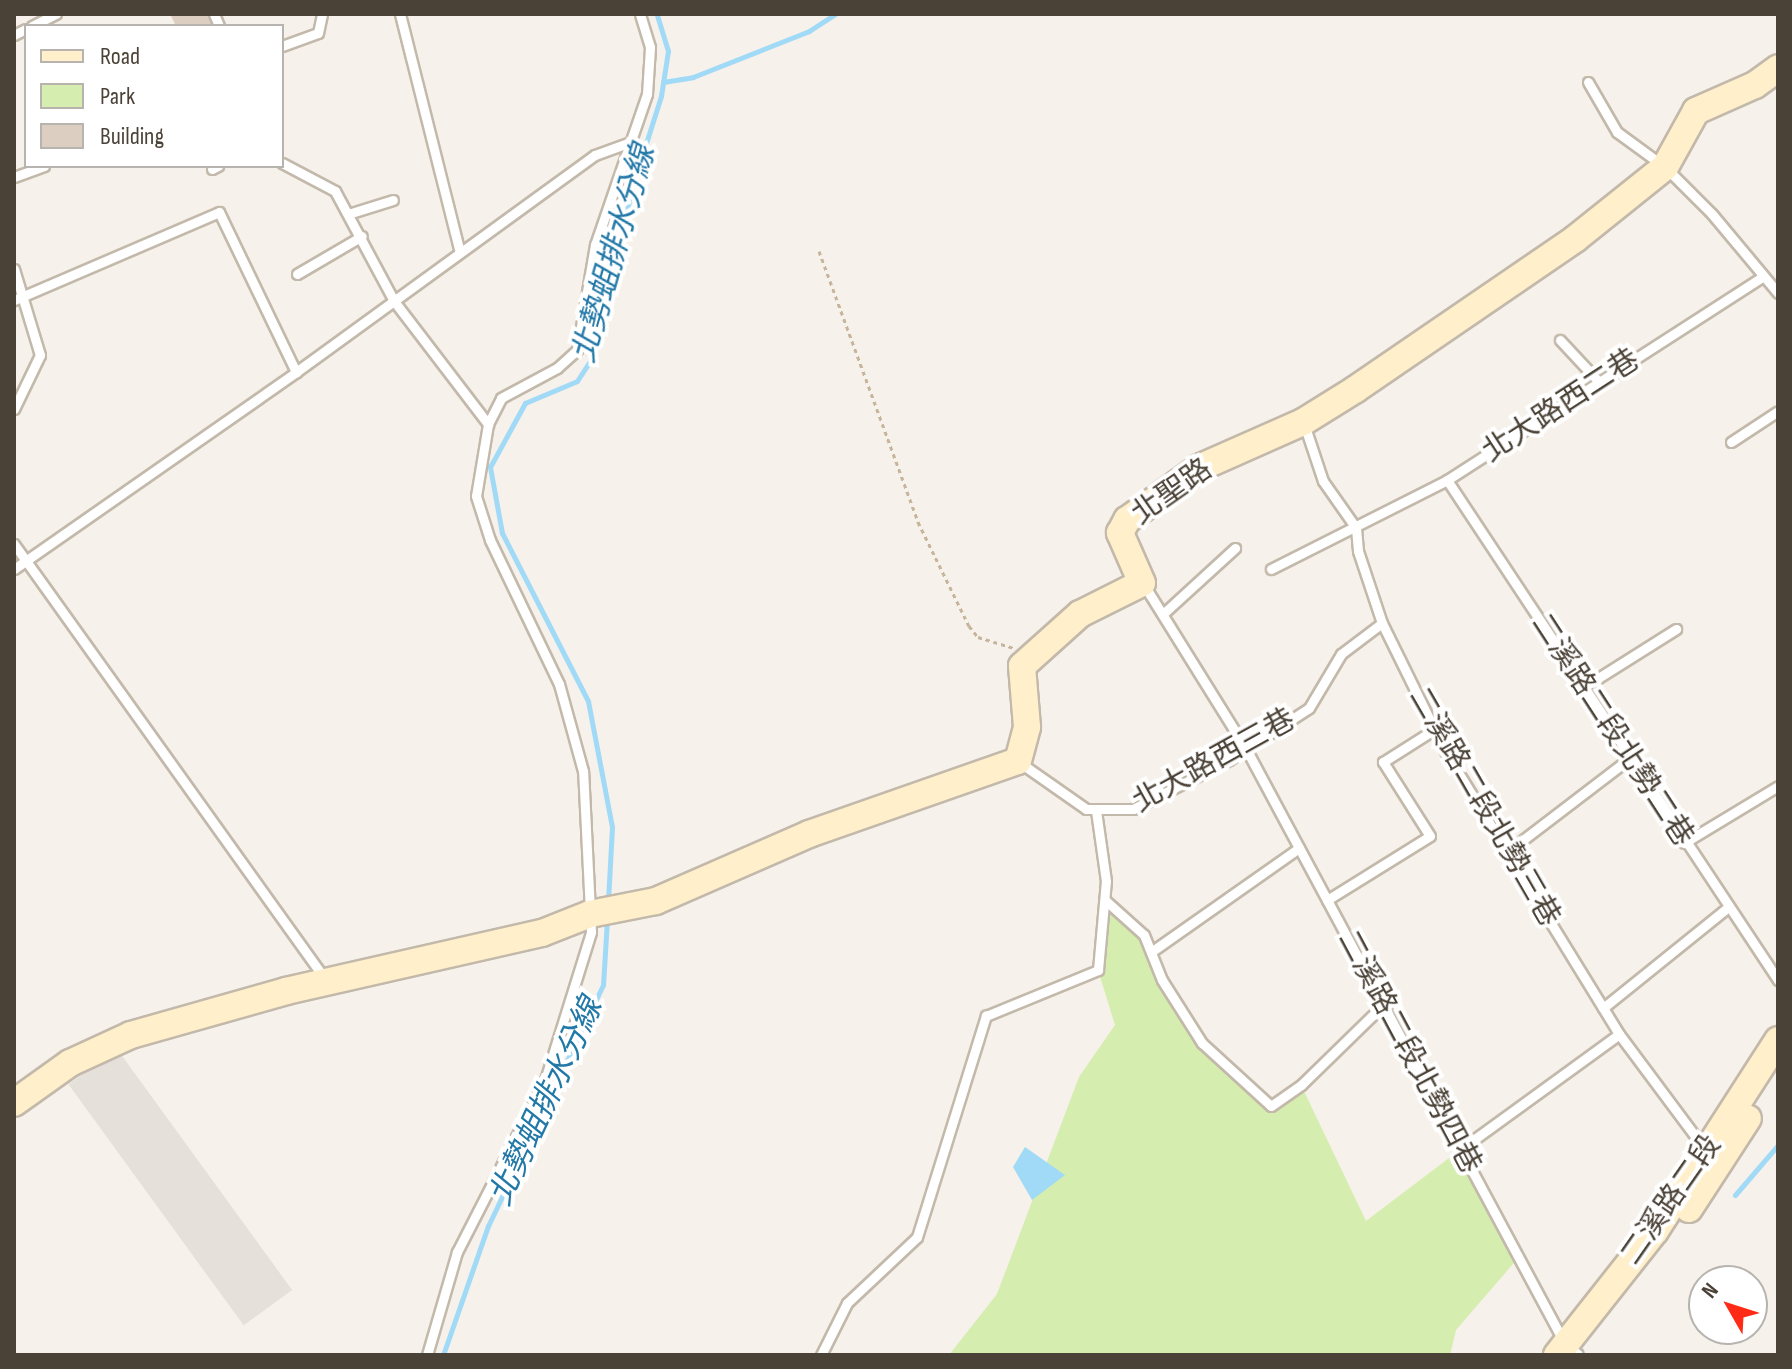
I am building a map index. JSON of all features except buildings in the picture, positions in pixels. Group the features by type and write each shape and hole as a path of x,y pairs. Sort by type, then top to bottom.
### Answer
{"street":[{"name":"北聖路","path":"1142,583 1120,533 1127,520 1199,468 1303,422 1575,239 1665,167 1696,111 1755,85 1778,68"},
{"path":"14,1103 70,1063 131,1035 327,982 542,933 601,912 656,901 809,834 1018,761 1027,727 1022,666 1033,651 1080,614 1142,583"},
{"name":"二溪路二段","path":"1714,1157 1778,1040"},
{"name":"二溪路二段","path":"1569,1352 1655,1231 1714,1157 1778,1068"}],"lane":[{"path":"36,24 56,14"},
{"path":"284,45 318,33 322,14"},
{"path":"400,14 459,249"},
{"path":"427,1355 457,1252 545,1080 591,932 601,912 583,771 559,684 490,540 476,496 488,424 501,398 557,368 577,350 595,245 647,94 650,47 640,14"},
{"path":"1588,82 1617,132 1665,167 1712,214 1778,293"},
{"path":"14,569 296,372 459,249 595,155 630,142"},
{"path":"284,164 335,191 362,236 394,301 488,424"},
{"path":"14,177 39,168"},
{"path":"348,214 393,200"},
{"path":"14,300 219,212 296,372"},
{"path":"297,274 362,236"},
{"path":"14,269 40,355 14,409"},
{"name":"北大路西二巷","path":"1271,569 1447,480 1762,277"},
{"path":"1560,340 1599,382"},
{"path":"1731,442 1778,411"},
{"name":"二溪路二段北勢三巷","path":"1303,422 1323,481 1356,528 1358,551 1382,623 1435,729 1619,1034 1714,1157"},
{"name":"二溪路二段北勢二巷","path":"1447,480 1684,843 1778,980"},
{"path":"14,544 327,982"},
{"path":"1165,612 1235,548"},
{"path":"1142,583 1165,612 1245,747"},
{"name":"北大路西三巷","path":"1018,761 1059,795 1096,811 1133,809 1309,708 1341,654 1382,623"},
{"path":"1584,687 1676,629"},
{"path":"1327,900 1430,836 1383,762 1435,729"},
{"name":"二溪路二段北勢四巷","path":"1245,747 1569,1352"},
{"path":"1507,852 1630,758"},
{"path":"1684,843 1778,786"},
{"path":"821,1355 847,1303 917,1237 986,1016 1098,970 1105,900 1096,811"},
{"path":"1151,952 1299,848"},
{"path":"1105,900 1144,935 1202,1043 1271,1106 1301,1085 1384,1004"},
{"path":"1603,1008 1728,907"},
{"path":"1461,1149 1619,1034"}],"path":[{"path":"819,251 918,522 965,618 978,637 1033,651"}],"shaded area":[{"path":"117,1049 292,1290 244,1325 68,1084"}],"green space":[{"path":"1105,900 1144,935 1162,980 1202,1043 1271,1105 1301,1085 1366,1221 1461,1149 1519,1257 1456,1330 1450,1355 949,1355 997,1294 1079,1077 1115,1025 1098,970"}],"water":[{"path":"1025,1147 1065,1175 1032,1200 1013,1167"}],"waterway":[{"name":"北勢蛆排水分線","path":"608,901 612,827 588,701 502,533 490,467 525,403 577,381 590,361 635,178 661,96 668,51 657,14"},
{"path":"663,82 693,77 809,31 835,14"},
{"name":"北勢蛆排水分線","path":"443,1355 488,1226 603,985 607,919"},
{"path":"1735,1195 1778,1145"}]}
